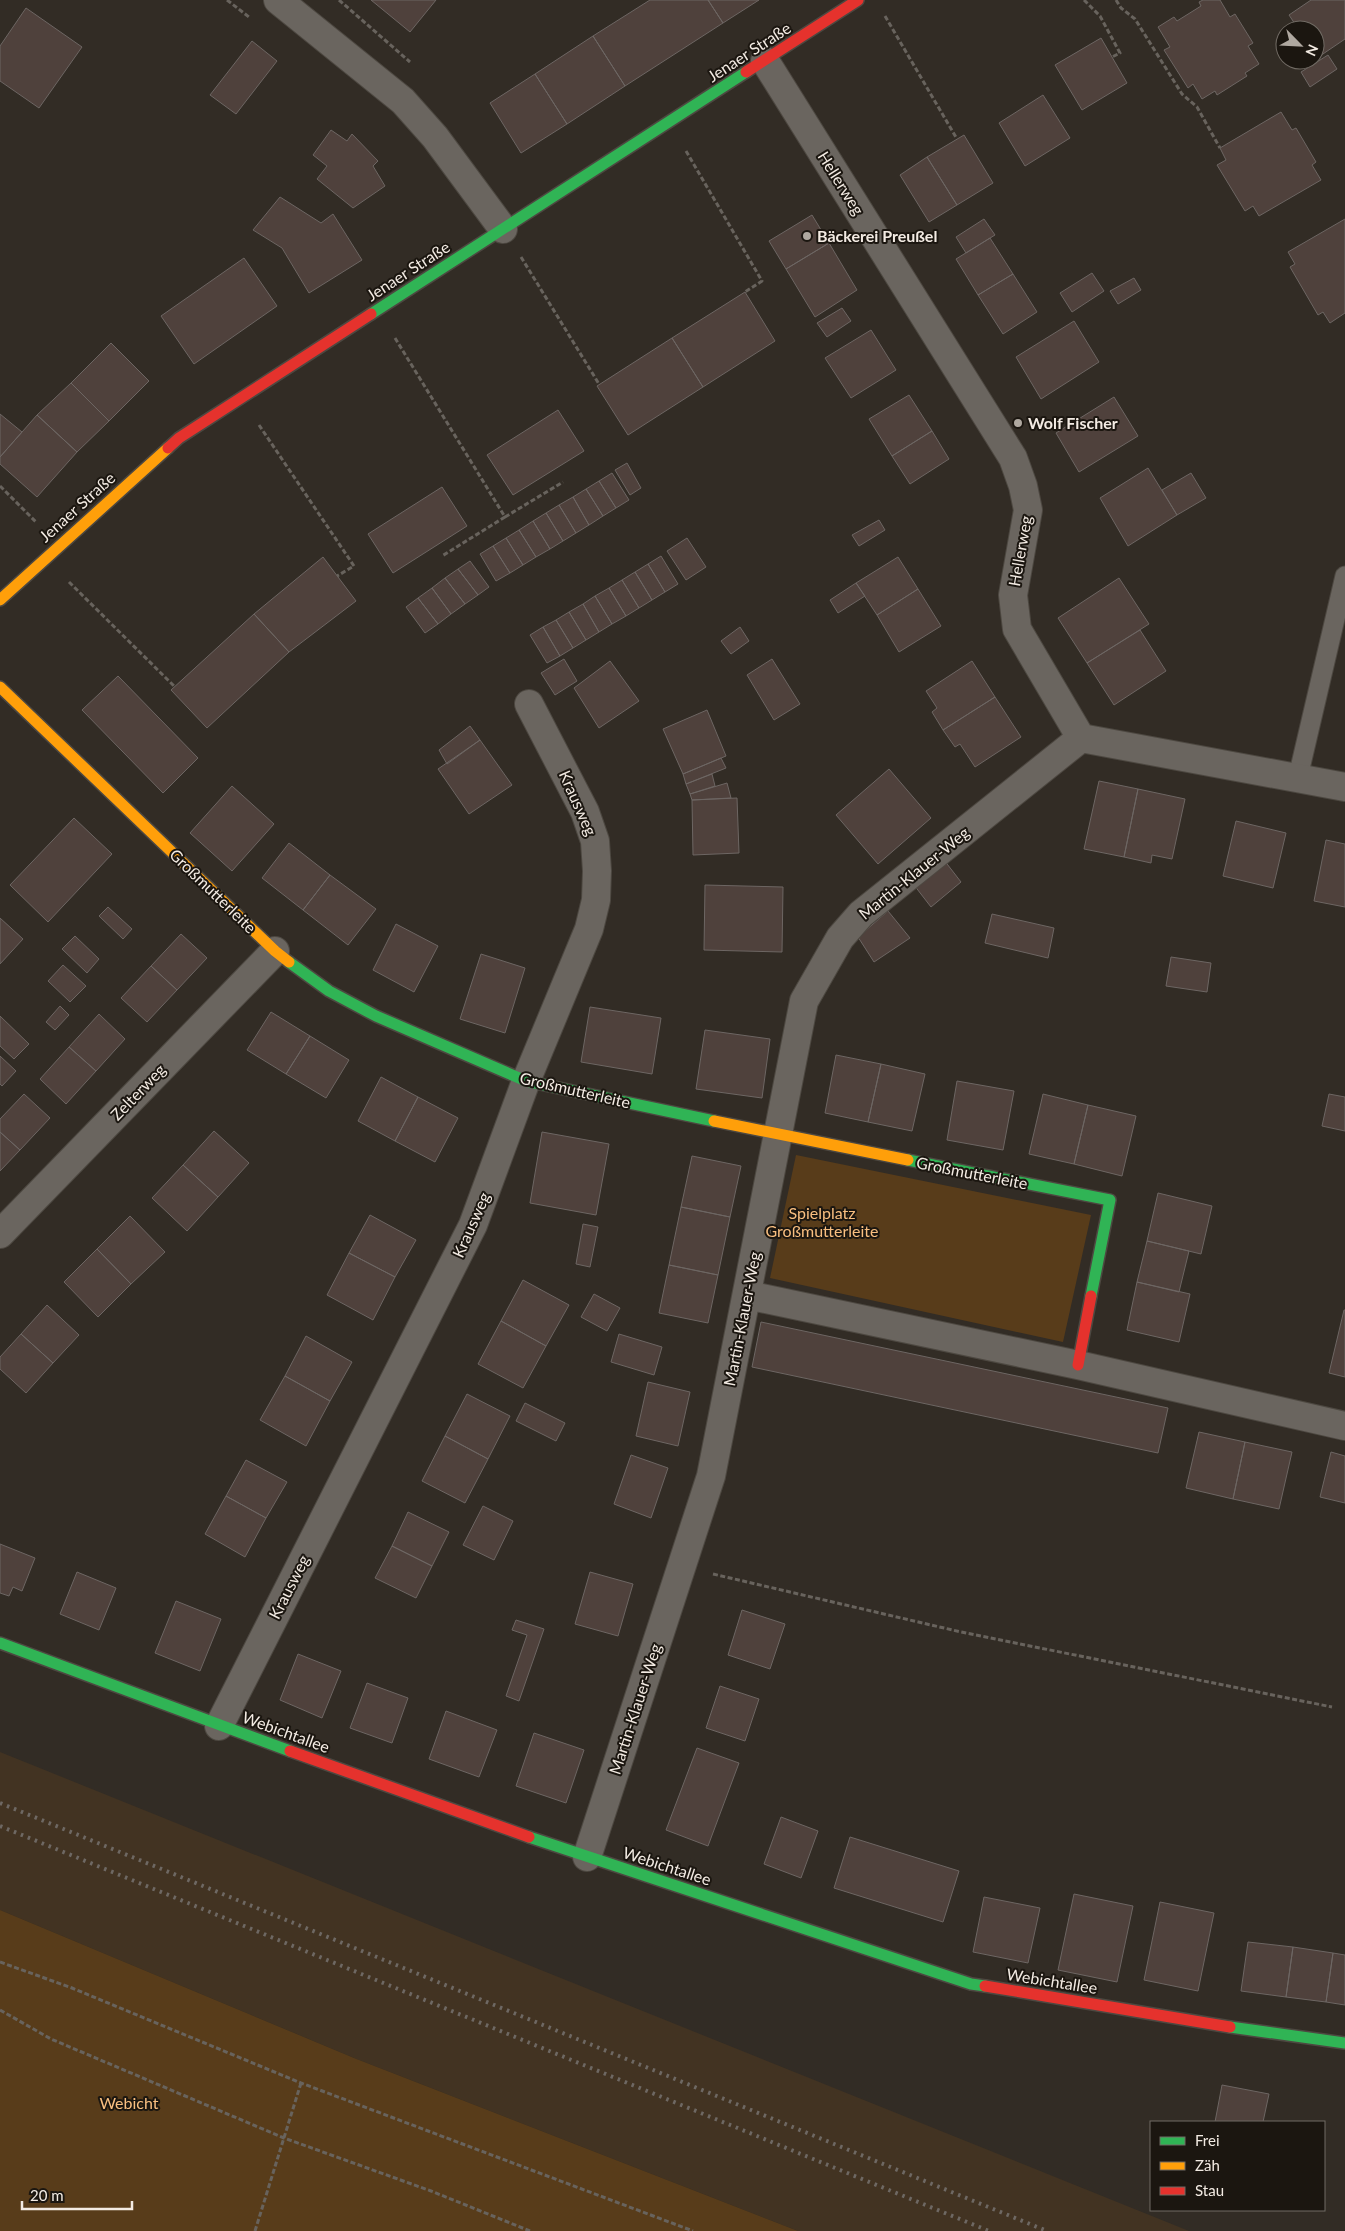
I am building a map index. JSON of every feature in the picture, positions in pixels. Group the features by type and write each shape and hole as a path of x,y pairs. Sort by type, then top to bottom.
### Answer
{"street":[{"path":"278,0 403,101 435,137 503,229"},
{"name":"Jenaer Straße","path":"0,600 179,438 858,0"},
{"name":"Hellerweg","path":"765,61 1013,458 1023,486 1028,510 1012,595 1017,629 1081,738"},
{"name":"Großmutterleite","path":"0,688 275,950 329,991 376,1016 526,1081 779,1135 1110,1200 1078,1365"},
{"name":"Krausweg","path":"219,1726 473,1225 526,1081 589,929 596,900 595,841 585,812 529,704"},
{"path":"1081,738 1345,787"},
{"name":"Martin-Klauer-Weg","path":"587,1857 711,1476 748,1295 804,1001 840,938 861,914 1081,738"},
{"name":"Zelterweg","path":"0,1234 275,950"},
{"path":"748,1295 1078,1365 1345,1426"},
{"name":"Webichtallee","path":"0,1643 219,1726 587,1857 971,1984 1272,2034 1345,2043"}],"lane":[{"path":"1298,777 1345,576"}],"path":[{"path":"1084,0 1100,16 1120,53 1112,57"},
{"path":"1116,0 1121,8 1135,19 1182,94 1197,107 1220,148"},
{"path":"881,8 957,139"},
{"path":"669,122 762,281 745,292"},
{"path":"503,229 600,384"},
{"path":"377,310 504,517"},
{"path":"241,398 354,566 337,576"},
{"path":"442,556 563,482"},
{"path":"0,486 60,545"},
{"path":"45,559 175,687"},
{"path":"681,1566 961,1632 1332,1707"},
{"path":"0,1962 72,1988 301,2083 693,2231"},
{"path":"0,2010 51,2039 284,2138 431,2191 530,2231"},
{"path":"255,2231 301,2083"}],"shaded area":[{"path":"0,1752 1189,2231 798,2231 354,2058 0,1910"}],"green space":[{"name":"Spielplatz Großmutterleite","path":"796,1155 1091,1215 1063,1342 770,1278"},
{"name":"Webicht","path":"0,1910 354,2058 798,2231 0,2231"}],"building":[{"path":"371,0 436,0 410,32"},
{"path":"650,0 708,0 723,23 625,86 593,36"},
{"path":"708,0 759,0 723,23"},
{"path":"1203,0 1220,0 1230,17 1235,14 1253,43 1248,46 1259,64 1245,73 1247,76 1217,95 1215,91 1202,99 1193,84 1188,88 1164,50 1170,47 1158,27 1174,17 1177,21 1201,6 1199,2"},
{"path":"1311,0 1345,0 1345,39 1325,53 1325,20 1292,20 1289,15"},
{"path":"26,8 82,47 39,108 0,81 0,46"},
{"path":"593,36 625,86 567,124 535,74"},
{"path":"1101,38 1127,83 1082,110 1055,65"},
{"path":"252,41 277,61 236,114 210,95"},
{"path":"1328,55 1337,69 1310,87 1301,72 1304,70 1325,70 1325,57"},
{"path":"535,74 567,124 521,153 490,103"},
{"path":"1043,95 1070,138 1025,166 999,123"},
{"path":"1281,112 1292,130 1296,128 1316,162 1312,165 1321,180 1259,216 1253,206 1245,211 1217,165 1226,160 1220,148"},
{"path":"331,130 347,141 352,134 378,161 373,166 385,186 353,208 317,179 327,166 313,155"},
{"path":"964,135 993,183 957,205 927,157"},
{"path":"927,157 957,205 929,222 900,175"},
{"path":"280,197 321,223 333,214 362,260 309,293 282,248 253,230"},
{"path":"812,215 829,243 786,269 769,241"},
{"path":"984,219 995,235 966,253 956,237"},
{"path":"1345,219 1345,313 1330,323 1323,312 1318,315 1290,267 1295,264 1288,252"},
{"path":"990,238 1013,274 978,295 956,259"},
{"path":"829,243 857,290 815,317 786,269"},
{"path":"244,258 277,306 194,364 161,316"},
{"path":"1092,273 1104,291 1072,312 1060,293"},
{"path":"1013,274 1037,312 1003,334 978,295"},
{"path":"1134,278 1141,290 1118,304 1110,291"},
{"path":"745,292 775,341 703,387 672,338"},
{"path":"842,308 851,321 827,337 817,323"},
{"path":"1074,321 1099,362 1041,399 1016,357"},
{"path":"871,330 896,370 851,398 825,358"},
{"path":"672,338 703,387 628,435 597,386"},
{"path":"111,343 149,381 109,421 71,383"},
{"path":"71,383 109,421 77,452 37,415"},
{"path":"909,395 932,431 892,456 869,419"},
{"path":"1114,397 1138,436 1079,472 1056,433"},
{"path":"558,410 584,451 513,495 487,455"},
{"path":"0,414 22,432 0,457"},
{"path":"37,415 77,452 37,497 0,464 0,457"},
{"path":"932,431 949,459 910,484 892,456"},
{"path":"627,463 641,488 630,495 615,470"},
{"path":"1148,468 1177,515 1128,546 1100,498"},
{"path":"612,473 629,500 616,508 599,481"},
{"path":"1191,473 1206,498 1177,515 1162,490"},
{"path":"599,481 616,508 603,516 586,489"},
{"path":"442,487 467,526 393,573 368,534"},
{"path":"586,489 603,516 589,525 573,497"},
{"path":"573,497 589,525 576,533 559,505"},
{"path":"559,505 576,533 563,541 546,513"},
{"path":"546,513 563,541 550,549 533,521"},
{"path":"879,520 885,530 859,546 852,535"},
{"path":"533,521 550,549 536,557 519,530"},
{"path":"519,530 536,557 523,565 506,538"},
{"path":"506,538 523,565 510,573 493,546"},
{"path":"687,538 706,567 686,580 667,551"},
{"path":"493,546 510,573 496,581 480,554"},
{"path":"661,556 678,584 665,592 648,564"},
{"path":"323,557 356,601 289,652 254,614"},
{"path":"898,557 918,589 877,615 856,583"},
{"path":"470,561 489,587 478,595 458,569"},
{"path":"648,564 665,592 652,600 635,572"},
{"path":"458,569 478,595 465,604 445,578"},
{"path":"635,572 652,600 639,608 622,580"},
{"path":"445,578 465,604 451,614 432,588"},
{"path":"1119,578 1149,624 1087,663 1058,618"},
{"path":"622,580 639,608 626,616 609,588"},
{"path":"856,583 865,596 838,613 830,600"},
{"path":"432,588 451,614 438,624 418,598"},
{"path":"609,588 626,616 612,624 595,596"},
{"path":"918,589 941,626 899,652 877,615"},
{"path":"595,596 612,624 599,632 583,604"},
{"path":"418,598 438,624 425,633 406,607"},
{"path":"583,604 599,632 586,640 569,612"},
{"path":"569,612 586,640 573,648 556,620"},
{"path":"254,614 289,652 207,728 171,690"},
{"path":"556,620 573,648 560,656 543,627"},
{"path":"543,627 560,656 547,663 530,635"},
{"path":"740,627 749,641 731,654 721,641"},
{"path":"1140,630 1166,671 1114,705 1087,663"},
{"path":"564,659 577,681 555,695 541,673"},
{"path":"772,659 800,704 774,720 747,675"},
{"path":"610,661 639,701 599,728 574,688"},
{"path":"972,661 995,697 943,730 932,712 937,708 926,691"},
{"path":"118,676 198,758 163,793 82,710"},
{"path":"995,697 1021,737 975,767 960,744 955,747 943,730"},
{"path":"707,710 726,756 683,774 663,729"},
{"path":"470,726 480,740 447,764 439,750"},
{"path":"480,740 512,785 469,814 438,769"},
{"path":"721,758 726,768 686,784 683,774"},
{"path":"889,769 931,818 878,864 836,815"},
{"path":"712,774 715,786 690,794 686,784"},
{"path":"1099,781 1138,789 1124,857 1084,849"},
{"path":"727,783 731,798 692,800 690,794"},
{"path":"232,786 274,824 232,871 190,833"},
{"path":"1138,789 1185,799 1172,859 1152,855 1151,863 1124,857"},
{"path":"737,798 739,853 693,855 692,800"},
{"path":"74,818 112,854 48,922 10,885"},
{"path":"1236,821 1286,833 1273,888 1223,876"},
{"path":"1326,840 1345,844 1345,907 1314,901"},
{"path":"289,843 330,875 303,910 262,878"},
{"path":"944,860 961,882 931,907 914,885"},
{"path":"330,875 376,909 348,945 303,910"},
{"path":"705,885 783,887 782,952 704,950"},
{"path":"108,907 132,929 123,939 99,916"},
{"path":"888,911 910,938 874,962 858,937"},
{"path":"992,914 1054,928 1048,958 985,943"},
{"path":"0,918 23,939 0,964"},
{"path":"396,924 438,946 414,992 373,970"},
{"path":"181,934 207,958 177,990 151,966"},
{"path":"75,936 99,959 87,973 62,949"},
{"path":"481,954 525,968 505,1033 460,1019"},
{"path":"1171,957 1211,963 1207,992 1166,986"},
{"path":"63,965 86,986 70,1002 48,981"},
{"path":"151,966 177,990 147,1022 121,998"},
{"path":"60,1006 69,1015 55,1030 46,1022"},
{"path":"590,1007 661,1018 652,1074 581,1062"},
{"path":"271,1012 310,1036 286,1074 247,1050"},
{"path":"99,1014 125,1039 96,1071 69,1047"},
{"path":"0,1016 29,1044 14,1059 0,1046"},
{"path":"705,1030 770,1039 762,1098 696,1089"},
{"path":"310,1036 349,1060 326,1098 286,1074"},
{"path":"69,1047 96,1071 66,1104 40,1079"},
{"path":"836,1055 881,1064 868,1122 825,1113"},
{"path":"0,1056 16,1071 2,1086 0,1084"},
{"path":"881,1064 925,1074 912,1131 868,1122"},
{"path":"381,1077 418,1097 395,1141 358,1121"},
{"path":"957,1081 1014,1091 1003,1150 947,1140"},
{"path":"24,1094 50,1118 20,1150 0,1132 0,1119"},
{"path":"1043,1094 1088,1105 1074,1164 1029,1154"},
{"path":"1329,1094 1345,1097 1345,1131 1322,1126"},
{"path":"418,1097 458,1118 435,1162 395,1141"},
{"path":"1088,1105 1136,1116 1122,1176 1074,1164"},
{"path":"214,1131 249,1163 218,1197 183,1165"},
{"path":"0,1132 20,1150 0,1171"},
{"path":"542,1132 609,1144 596,1215 530,1203"},
{"path":"692,1156 741,1166 730,1217 681,1207"},
{"path":"183,1165 218,1197 187,1231 152,1198"},
{"path":"1158,1193 1212,1206 1201,1254 1147,1241"},
{"path":"681,1207 730,1217 718,1275 669,1265"},
{"path":"370,1215 416,1240 395,1277 349,1253"},
{"path":"130,1216 165,1252 131,1284 97,1249"},
{"path":"583,1224 598,1227 590,1267 576,1264"},
{"path":"1147,1241 1189,1251 1179,1292 1137,1282"},
{"path":"97,1249 131,1284 98,1317 64,1282"},
{"path":"349,1253 395,1277 373,1320 327,1295"},
{"path":"669,1265 718,1275 708,1323 659,1313"},
{"path":"523,1280 569,1305 546,1346 501,1321"},
{"path":"1137,1282 1190,1294 1179,1342 1127,1330"},
{"path":"594,1294 620,1308 607,1331 581,1317"},
{"path":"47,1305 79,1335 53,1363 21,1334"},
{"path":"1345,1310 1345,1377 1329,1373"},
{"path":"501,1321 546,1346 523,1388 478,1364"},
{"path":"761,1322 1168,1408 1158,1453 752,1367"},
{"path":"21,1334 53,1363 26,1393 0,1369 0,1357"},
{"path":"619,1334 662,1347 654,1375 611,1362"},
{"path":"306,1336 352,1362 330,1401 285,1376"},
{"path":"285,1376 330,1401 306,1446 260,1420"},
{"path":"648,1382 690,1392 678,1446 636,1436"},
{"path":"467,1394 510,1416 488,1459 445,1436"},
{"path":"525,1403 565,1423 556,1441 516,1421"},
{"path":"1199,1432 1245,1442 1233,1499 1186,1488"},
{"path":"445,1436 488,1459 465,1503 422,1481"},
{"path":"1245,1442 1292,1452 1279,1509 1233,1499"},
{"path":"1331,1452 1345,1456 1345,1503 1320,1497"},
{"path":"631,1455 668,1468 651,1518 614,1504"},
{"path":"246,1460 287,1482 266,1518 226,1496"},
{"path":"226,1496 266,1518 245,1557 205,1534"},
{"path":"483,1506 513,1521 494,1560 463,1545"},
{"path":"408,1512 449,1532 432,1566 392,1546"},
{"path":"0,1544 35,1558 22,1591 13,1587 9,1596 0,1593"},
{"path":"392,1546 432,1566 416,1598 375,1578"},
{"path":"77,1572 116,1588 99,1630 60,1614"},
{"path":"590,1572 633,1584 618,1636 575,1624"},
{"path":"176,1601 221,1619 200,1671 155,1653"},
{"path":"742,1610 785,1624 770,1669 728,1655"},
{"path":"516,1620 544,1629 519,1701 506,1696 527,1635 512,1630"},
{"path":"298,1654 341,1671 322,1718 280,1700"},
{"path":"367,1683 408,1698 392,1743 350,1728"},
{"path":"720,1686 759,1699 745,1741 706,1728"},
{"path":"446,1711 497,1730 479,1777 429,1759"},
{"path":"534,1733 584,1750 566,1803 516,1786"},
{"path":"697,1748 739,1763 708,1846 666,1830"},
{"path":"781,1817 818,1831 801,1878 764,1864"},
{"path":"850,1837 959,1871 943,1922 834,1888"},
{"path":"1074,1894 1133,1906 1117,1982 1058,1970"},
{"path":"984,1897 1040,1908 1028,1963 973,1952"},
{"path":"1160,1902 1214,1913 1198,1991 1144,1980"},
{"path":"1248,1942 1293,1947 1286,1997 1241,1991"},
{"path":"1293,1947 1333,1953 1326,2002 1286,1997"},
{"path":"1333,1953 1345,1955 1345,2005 1326,2002"},
{"path":"1222,2085 1269,2094 1263,2121 1215,2121"}],"railway":[{"path":"0,1803 1047,2231"},
{"path":"0,1826 989,2231"}],"traffic: fast":[{"path":"371,314 746,72"},
{"path":"289,962 329,991 376,1016 526,1081 714,1121"},
{"path":"908,1160 1110,1200 1091,1296"},
{"path":"0,1643 290,1751"},
{"path":"529,1837 971,1984 985,1986"},
{"path":"1230,2027 1345,2043"}],"traffic: slow":[{"path":"0,600 168,448"},
{"path":"0,687 275,951 289,962"},
{"path":"714,1121 908,1160"}],"traffic: jam":[{"path":"746,72 858,0"},
{"path":"168,448 179,438 371,314"},
{"path":"1078,1365 1091,1296"},
{"path":"290,1751 529,1837"},
{"path":"985,1986 1230,2027"}],"place":[{"name":"Bäckerei Preußel","path":"807,236"},
{"name":"Wolf Fischer","path":"1018,423"}]}
